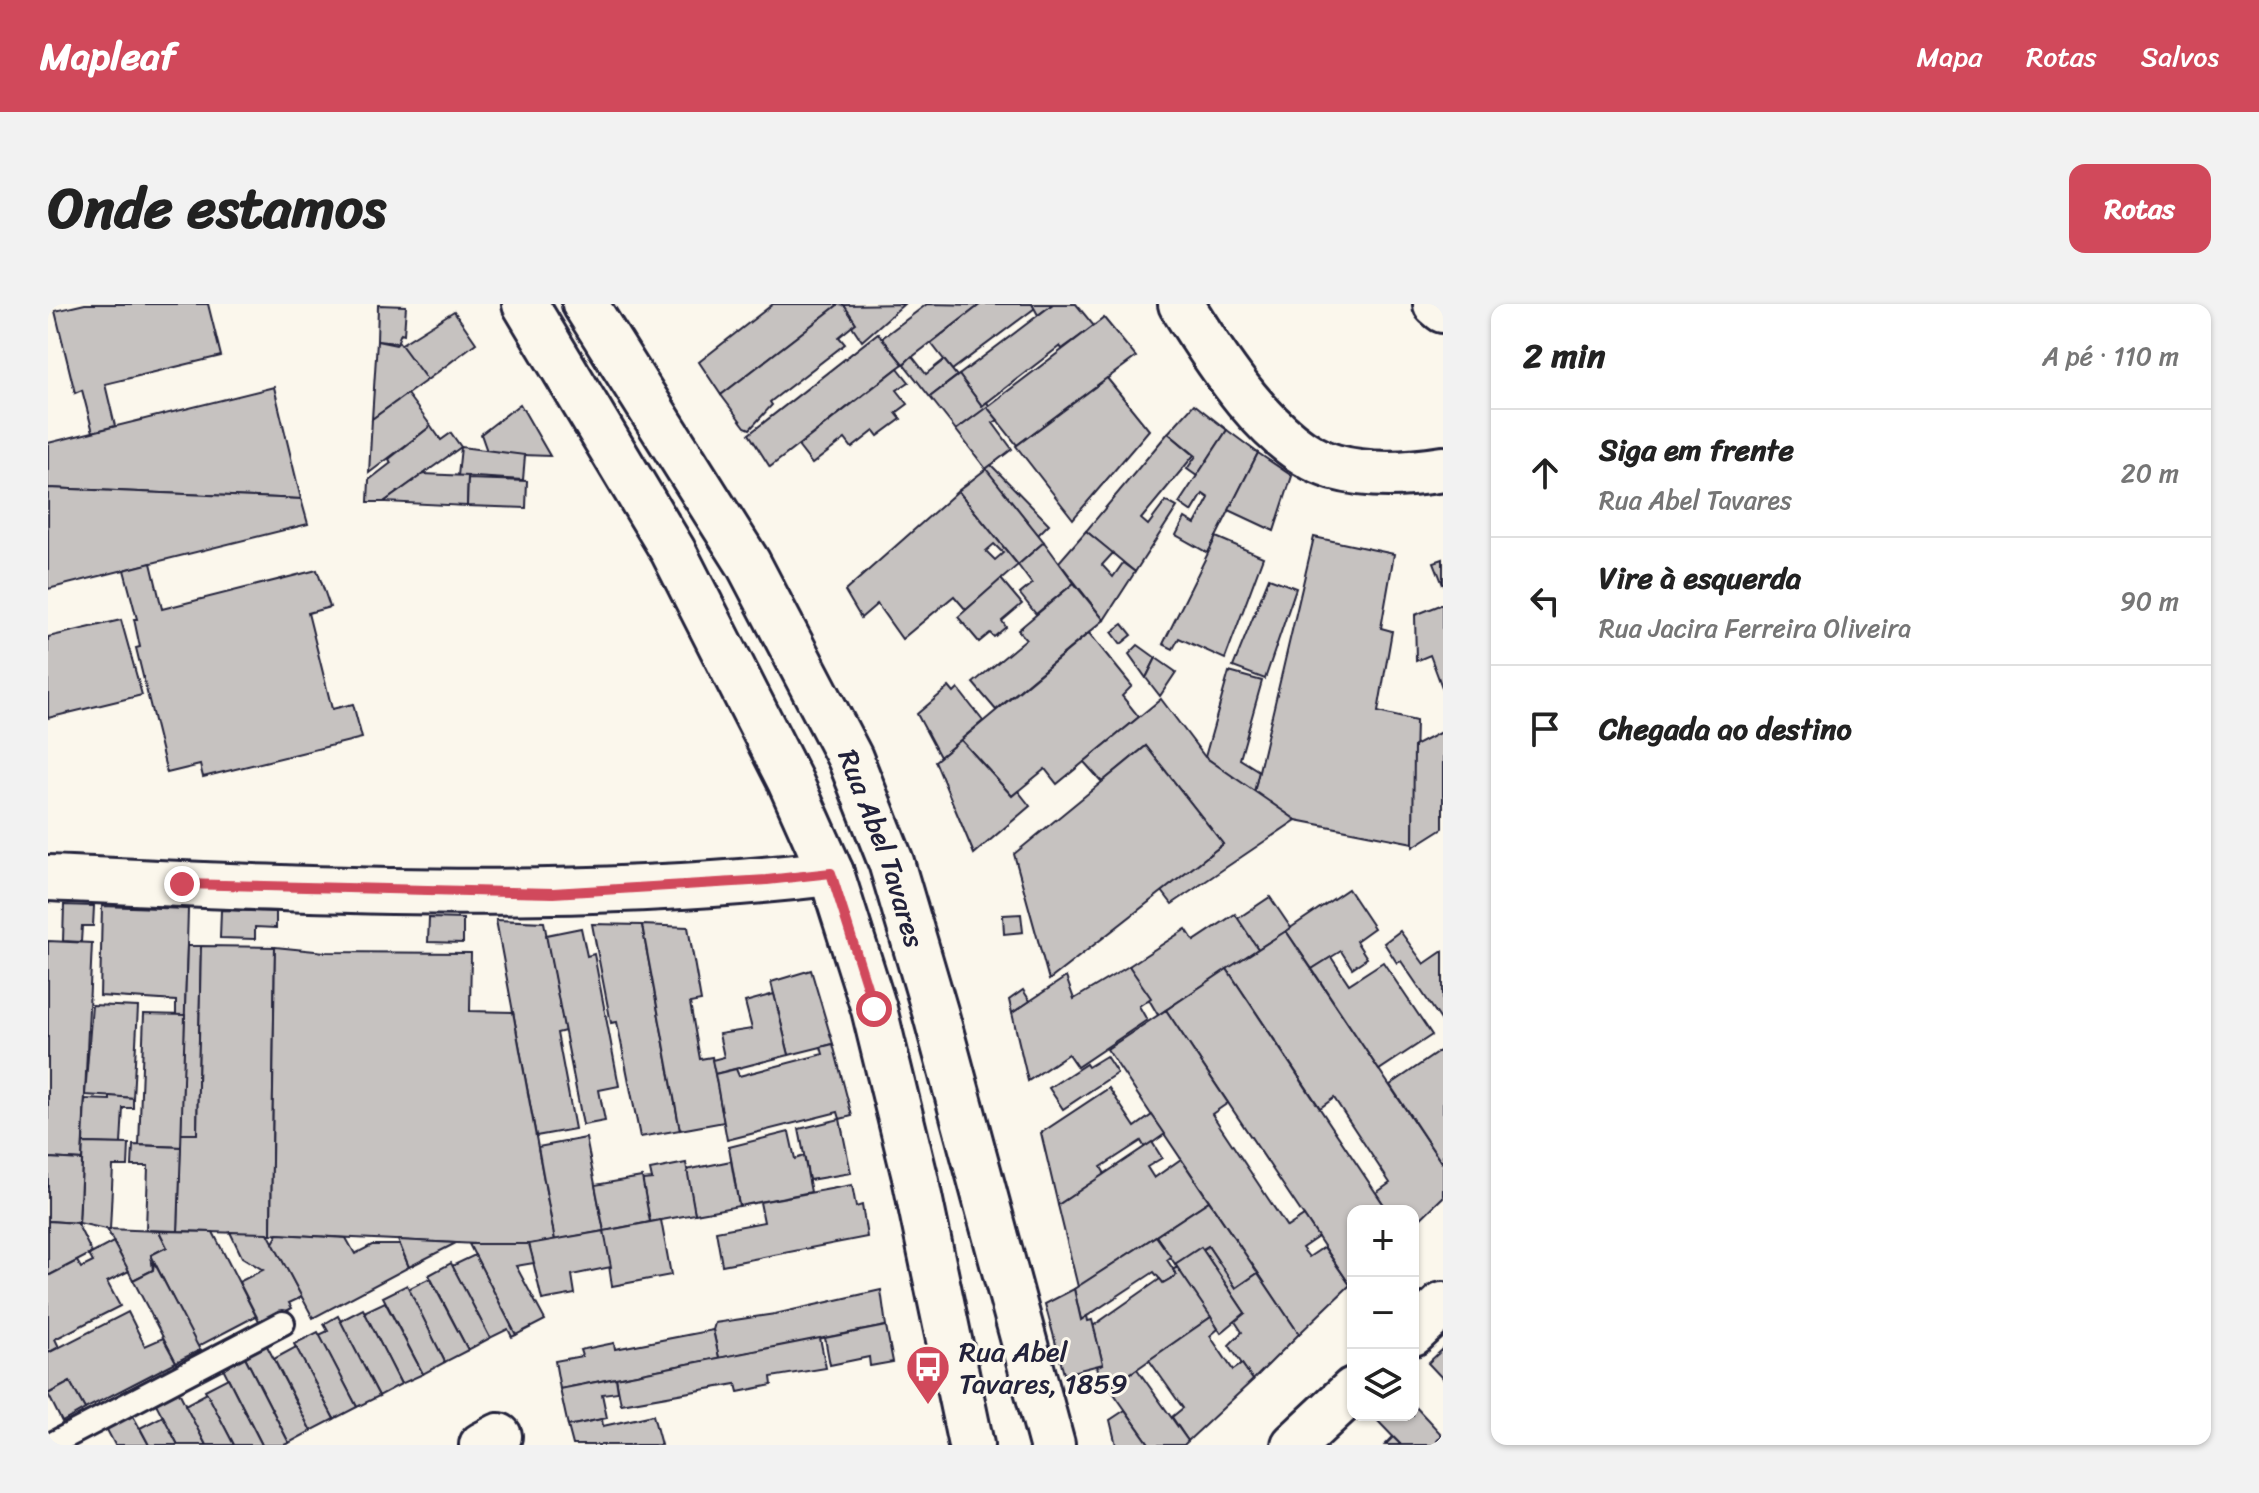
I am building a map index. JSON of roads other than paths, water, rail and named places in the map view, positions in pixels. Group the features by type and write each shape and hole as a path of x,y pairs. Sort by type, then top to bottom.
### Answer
{"street":[{"name":"Rua Abel Tavares","path":"525,304 673,551 790,781 831,873 874,1009 904,1131 971,1445"},
{"name":"Rua Abel Tavares","path":"585,304 748,563 850,758 891,862 927,984 1052,1445"},
{"path":"1181,304 1212,354 1290,443 1330,466 1365,474 1410,474 1443,469"},
{"path":"1436,304 1443,310"},
{"path":"48,878 553,893 831,873"},
{"path":"1419,1327 1443,1305"},
{"path":"1294,1445 1347,1396"}],"lane":[{"path":"50,1445 283,1323"}],"place":[{"name":"Rua Abel Tavares, 1859","path":"928,1406"}]}
